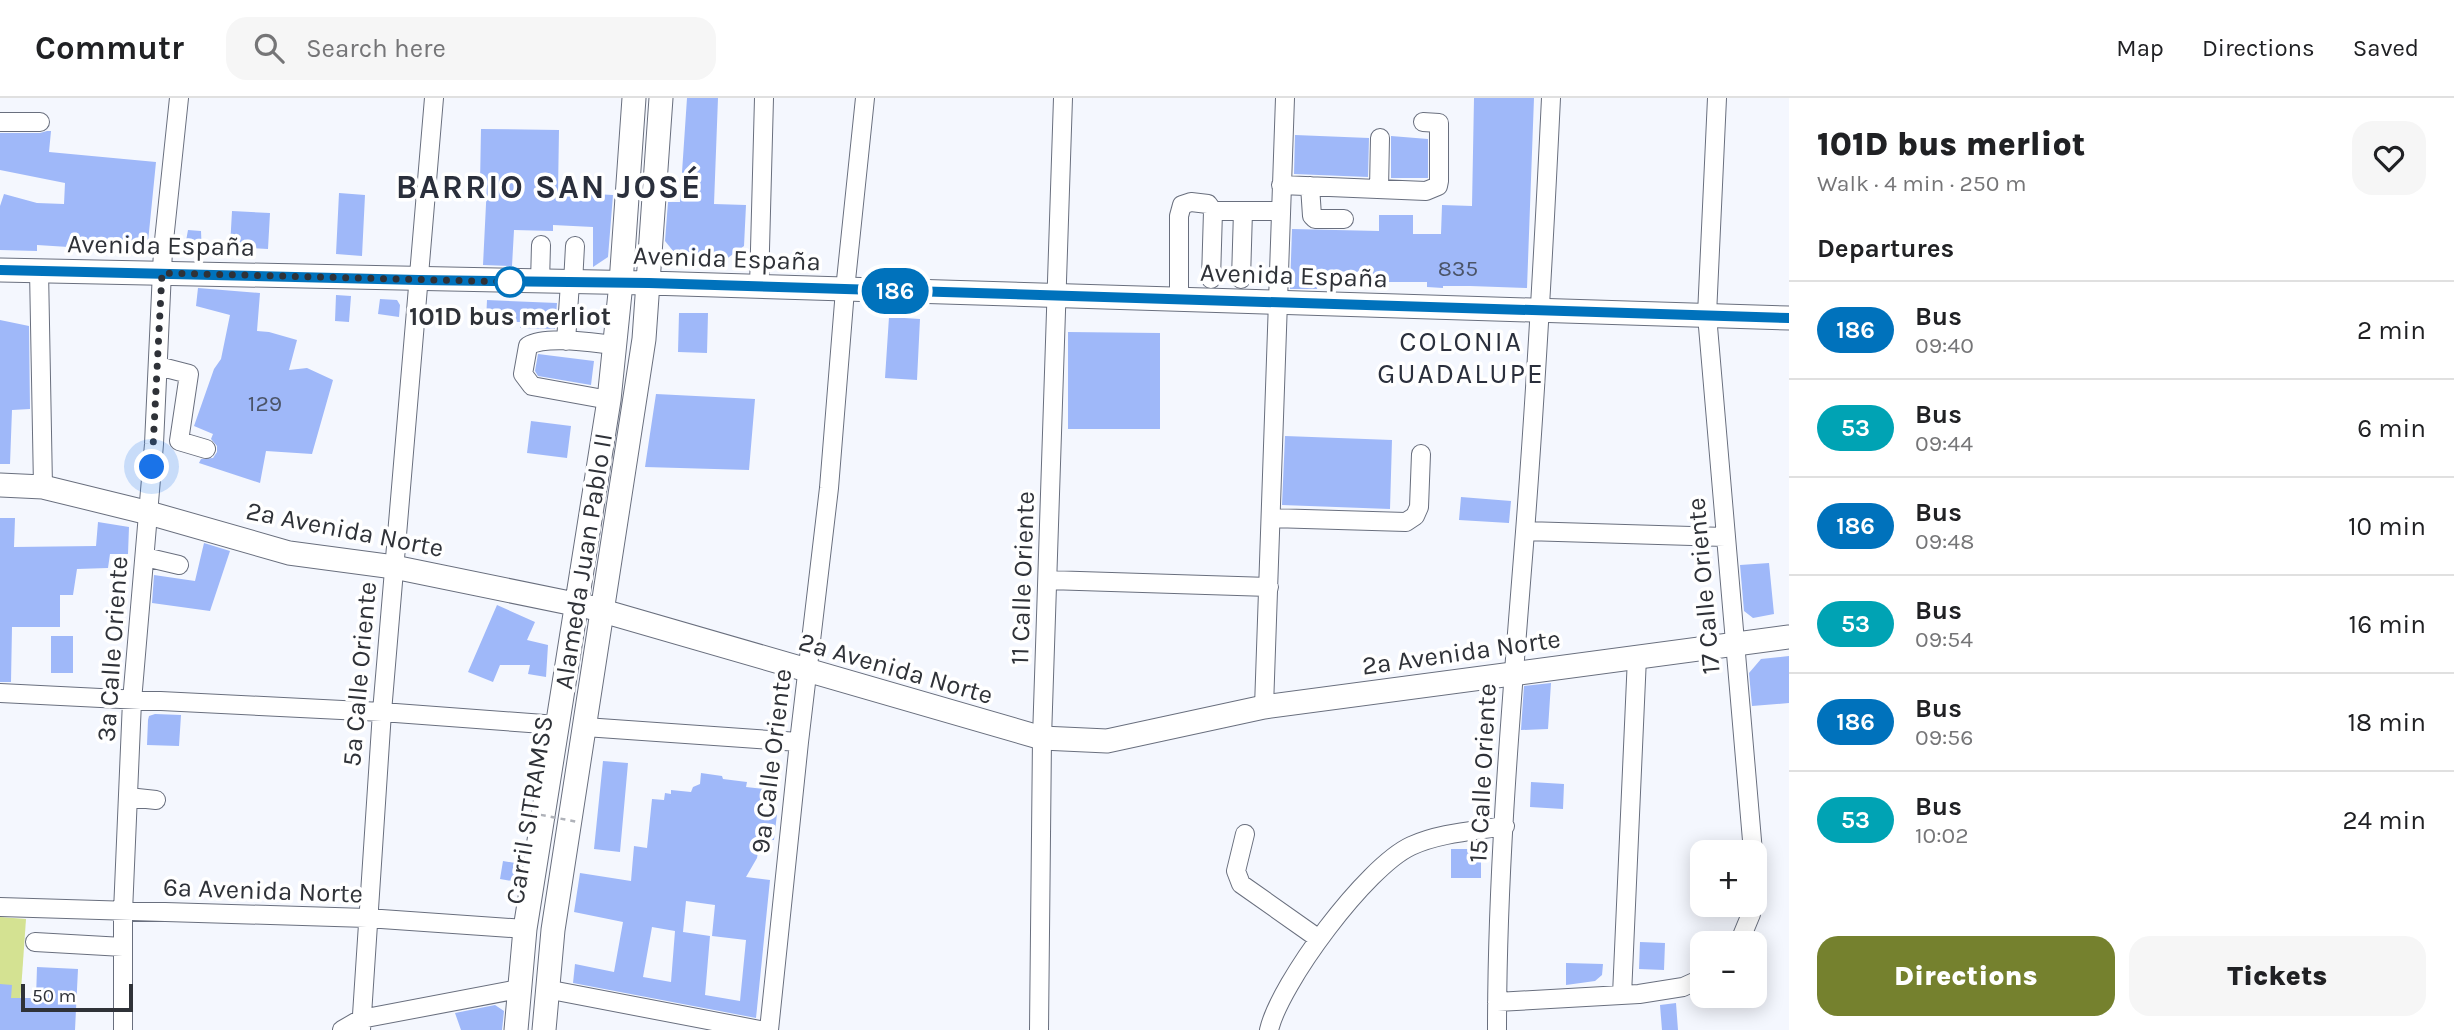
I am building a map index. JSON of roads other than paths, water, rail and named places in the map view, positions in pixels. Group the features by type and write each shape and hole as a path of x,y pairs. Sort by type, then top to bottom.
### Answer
{"main road":[{"name":"Alameda Juan Pablo II","path":"516,1030 525,929 557,725 589,607 636,401 634,98"},
{"path":"635,283 646,98"},
{"name":"Alameda Juan Pablo II","path":"544,1030 546,989 585,727 589,607 608,400 615,345 635,283 661,98"},
{"name":"Avenida España","path":"0,270 635,283 1789,318"},
{"name":"2a Avenida Norte","path":"0,485 43,487 149,513 289,553 394,566 589,607 1042,738 1107,741 1264,707 1789,637"},
{"name":"Carril SITRAMSS","path":"530,1030 532,987 547,873 589,607"}],"street":[{"name":"3a Calle Oriente","path":"123,1030 123,912 132,701 154,444 162,273 179,98"},
{"name":"5a Calle Oriente","path":"361,1025 382,712 434,98"},
{"path":"759,287 764,98"},
{"name":"9a Calle Oriente","path":"769,1030 829,488 845,289 865,98"},
{"name":"11 Calle Oriente","path":"1039,1030 1042,738 1063,98"},
{"path":"1264,707 1285,98"},
{"name":"15 Calle Oriente","path":"1497,1030 1513,672 1540,310 1551,98"},
{"name":"17 Calle Oriente","path":"1717,98 1707,315 1752,840"},
{"path":"0,122 40,122"},
{"path":"1281,185 1426,191 1438,186 1439,123 1423,122"},
{"path":"1379,189 1380,138"},
{"path":"1310,186 1312,216 1315,219 1344,219"},
{"path":"1179,300 1180,216 1182,205 1191,202 1208,204 1213,211 1211,279"},
{"path":"1213,211 1280,211"},
{"path":"1241,279 1243,211"},
{"path":"540,282 541,245"},
{"path":"566,341 575,246"},
{"path":"39,270 43,487"},
{"path":"608,400 531,386 523,374 528,346 533,343 566,341 615,345"},
{"path":"154,444 178,450 189,374 158,366"},
{"path":"179,441 206,449"},
{"path":"1271,518 1394,524 1406,522 1415,516 1419,506 1421,454"},
{"path":"1525,531 1725,537"},
{"path":"145,557 179,565"},
{"path":"1048,580 1269,587"},
{"path":"1622,995 1637,657"},
{"path":"0,693 382,712 557,725"},
{"path":"585,727 799,742"},
{"path":"128,797 156,800"},
{"path":"1269,1030 1276,1006 1319,939 1371,877 1388,861 1408,847 1445,836 1505,826"},
{"path":"1245,834 1236,872 1241,884 1319,939"},
{"name":"6a Avenida Norte","path":"0,907 368,918 525,929"},
{"path":"35,942 123,947"},
{"path":"1497,1002 1622,995 1690,984"},
{"path":"342,1030 519,989"},
{"path":"546,989 760,1030"}],"place":[{"name":"101D bus merliot","path":"510,282"}],"district":[{"name":"BARRIO SAN JOSÉ","path":"549,186"},
{"name":"COLONIA GUADALUPE","path":"1461,357"}]}
